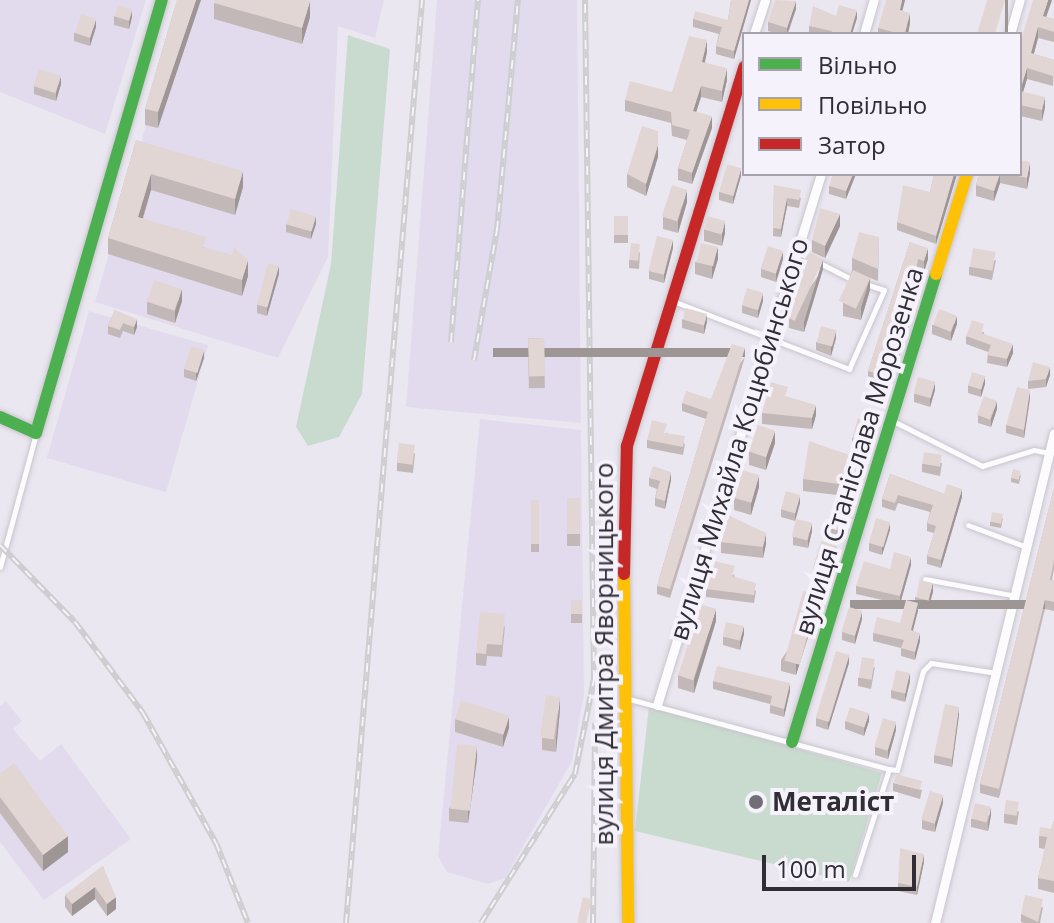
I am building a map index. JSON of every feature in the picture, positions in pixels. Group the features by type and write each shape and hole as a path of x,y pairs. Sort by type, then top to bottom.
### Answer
{"street":[{"path":"0,417 36,433 162,0"},
{"path":"755,32 765,0"},
{"path":"865,32 874,0"},
{"path":"1011,32 1020,0"},
{"name":"вулиця Дмитра Яворницького","path":"628,923 621,697 627,446 742,74"},
{"name":"вулиця Михайла Коцюбинського","path":"657,705 820,176"},
{"name":"вулиця Станіслава Морозенка","path":"792,742 966,176"},
{"path":"935,923 990,672 1054,433"}],"lane":[{"path":"121,142 136,147"},
{"path":"672,301 770,333 785,348 849,369 884,290 797,252"},
{"path":"892,420 982,466 1034,450 1049,453"},
{"path":"0,567 36,433"},
{"path":"968,525 1024,546"},
{"path":"925,579 1011,595"},
{"path":"621,697 897,770 923,671 931,663 990,672"},
{"path":"855,875 889,769"}],"shaded area":[{"path":"0,0 146,0 105,134 0,92"},
{"path":"182,0 384,0 375,38 338,26 328,257 278,358 95,302"},
{"path":"437,0 577,0 581,423 406,407"},
{"path":"89,311 208,345 166,492 47,458"},
{"path":"480,419 581,430 584,694 572,761 505,878 488,884 447,872 438,856"},
{"path":"6,701 22,721 13,729 40,761 61,744 131,839 44,900 0,842 0,706"}],"green space":[{"path":"348,35 390,49 362,394 339,437 308,446 296,427 331,264"},
{"name":"Металіст","path":"649,706 882,773 849,882 635,831"}],"building":[{"path":"177,0 196,0 158,112 145,109"},
{"path":"215,0 310,1 302,28 214,3"},
{"path":"731,0 749,0 734,51 716,46 722,27 693,19 695,11 728,20"},
{"path":"775,0 796,1 787,28 768,22"},
{"path":"886,0 902,0 900,10 910,13 905,32 878,28"},
{"path":"987,0 1005,0 996,32 978,32"},
{"path":"1033,0 1048,0 1043,16 1054,19 1054,32 1038,27 1031,53 1054,60 1053,76 1027,68 1022,84 1022,36"},
{"path":"118,5 132,9 129,21 115,17"},
{"path":"839,5 857,10 851,32 832,32 809,26 813,6 836,16"},
{"path":"81,14 96,19 90,38 75,33"},
{"path":"689,36 707,40 702,62 727,68 722,91 701,86 693,111 712,116 692,173 678,168 690,130 672,125 671,112 625,100 630,81 672,92"},
{"path":"39,69 61,76 55,93 33,86"},
{"path":"1022,91 1045,97 1042,110 1022,105"},
{"path":"642,126 658,131 658,145 646,184 627,174"},
{"path":"136,140 243,171 235,199 151,174 138,217 206,237 203,247 232,255 234,247 248,260 242,280 108,238"},
{"path":"1022,160 1030,162 1027,178 1018,176 1022,176"},
{"path":"727,164 741,168 733,196 719,192"},
{"path":"832,176 852,176 846,191 829,186"},
{"path":"934,176 953,176 936,236 897,222 903,185 930,192"},
{"path":"978,176 999,176 994,191 976,185"},
{"path":"672,185 687,190 677,221 662,216"},
{"path":"774,185 801,190 799,200 787,198 781,229 773,228"},
{"path":"820,208 840,214 825,246 812,240"},
{"path":"291,209 316,216 312,232 287,224"},
{"path":"614,216 628,216 628,235 614,235"},
{"path":"708,216 725,221 721,234 704,229"},
{"path":"859,232 879,237 878,269 852,258"},
{"path":"657,236 673,240 664,275 648,271"},
{"path":"910,242 928,248 924,261 918,259 914,299 889,377 868,371"},
{"path":"631,243 640,244 638,261 629,260"},
{"path":"701,243 718,247 713,266 697,262"},
{"path":"768,246 783,251 776,274 761,269"},
{"path":"973,248 996,252 992,271 970,267"},
{"path":"808,252 823,259 795,321 779,314"},
{"path":"268,263 279,266 267,307 257,305"},
{"path":"853,270 870,278 856,309 839,301"},
{"path":"154,280 182,289 174,311 147,302"},
{"path":"747,288 763,293 758,310 742,305"},
{"path":"686,308 707,314 704,326 683,320"},
{"path":"939,309 957,316 951,332 933,325"},
{"path":"115,310 137,319 134,327 123,323 120,330 108,326"},
{"path":"972,320 984,324 981,333 1013,344 1007,359 987,355 991,345 966,336"},
{"path":"821,326 836,330 832,347 817,342"},
{"path":"544,338 545,376 529,377 528,339"},
{"path":"732,344 745,348 670,589 657,586 708,412 682,403 686,391 711,399"},
{"path":"191,346 204,350 197,373 184,369"},
{"path":"1033,362 1050,367 1046,379 1028,381"},
{"path":"972,372 985,376 981,389 968,385"},
{"path":"918,377 935,382 931,398 913,393"},
{"path":"771,382 788,387 785,396 816,405 812,418 762,413"},
{"path":"1017,387 1030,390 1024,430 1006,425"},
{"path":"984,396 997,401 990,420 977,415"},
{"path":"858,418 875,423 870,443 852,438"},
{"path":"652,420 667,424 664,433 685,436 683,447 647,440"},
{"path":"758,425 775,431 766,457 749,451"},
{"path":"809,441 861,459 854,486 803,479"},
{"path":"399,443 415,445 412,465 397,463"},
{"path":"924,452 942,455 940,467 922,464"},
{"path":"653,466 671,472 665,501 655,498 660,481 649,478"},
{"path":"1013,469 1021,471 1019,480 1011,478"},
{"path":"742,470 759,475 751,503 734,498"},
{"path":"890,474 944,494 947,484 962,489 941,560 927,556 936,526 927,523 933,505 898,495 895,503 882,499"},
{"path":"1054,488 1054,560 1050,580 1054,581 1054,602 1045,600 999,789 980,784"},
{"path":"786,491 800,495 795,513 781,509"},
{"path":"567,498 580,498 580,534 567,534"},
{"path":"531,500 539,500 539,544 531,544"},
{"path":"834,504 849,509 842,532 827,527"},
{"path":"992,512 1003,514 1001,524 990,522"},
{"path":"728,515 766,533 763,547 721,542"},
{"path":"876,518 890,522 883,547 869,543"},
{"path":"796,519 812,523 807,540 792,536"},
{"path":"821,541 837,546 829,574 813,569"},
{"path":"894,552 911,557 900,596 856,586 864,561 890,569"},
{"path":"714,561 735,566 732,576 756,583 754,595 706,589"},
{"path":"920,580 933,583 929,600 916,598"},
{"path":"803,591 818,595 800,665 784,661"},
{"path":"571,600 582,600 582,614 571,614"},
{"path":"906,600 918,603 911,630 920,633 915,652 901,648 904,640 873,633 877,617 900,623"},
{"path":"701,604 716,609 693,680 678,675"},
{"path":"849,607 862,611 855,636 841,632"},
{"path":"480,612 505,614 502,645 487,644 486,654 476,653"},
{"path":"726,622 744,626 740,641 723,637"},
{"path":"836,651 849,655 829,722 816,718"},
{"path":"862,657 875,659 872,680 859,678"},
{"path":"717,666 790,683 784,709 770,705 772,696 713,681"},
{"path":"896,670 910,673 905,693 892,691"},
{"path":"546,695 560,697 554,740 540,738"},
{"path":"461,700 510,716 503,735 455,719"},
{"path":"945,704 959,707 952,759 934,755"},
{"path":"850,707 869,713 864,727 845,721"},
{"path":"883,718 896,722 888,751 874,747"},
{"path":"457,744 477,746 470,811 450,809"},
{"path":"14,763 68,836 43,855 0,797 0,773"},
{"path":"896,774 922,781 920,790 894,783"},
{"path":"930,791 943,795 935,824 921,820"},
{"path":"1006,800 1019,802 1017,816 1004,814"},
{"path":"975,803 991,807 987,822 971,819"},
{"path":"1054,821 1054,881 1038,878 1047,837 1039,836 1040,827 1051,829"},
{"path":"900,848 924,854 917,887 898,883"},
{"path":"103,866 116,897 107,904 95,887 72,904 65,895"},
{"path":"1025,895 1043,899 1038,922 1021,914"},
{"path":"583,897 592,899 586,923 577,922"}],"railway":[{"path":"346,923 422,0"},
{"path":"451,342 478,0"},
{"path":"474,360 497,230 518,0"},
{"path":"481,923 575,774 594,679 585,0"},
{"path":"0,545 75,622 143,713 216,843 248,923"},
{"path":"593,923 595,723"}],"traffic: fast":[{"path":"0,417 36,433 162,0"},
{"path":"792,742 936,274"}],"traffic: slow":[{"path":"936,274 966,176"},
{"path":"624,574 628,923"}],"traffic: jam":[{"path":"624,574 627,446 742,73"}],"place":[{"name":"Металіст","path":"756,802"}]}
